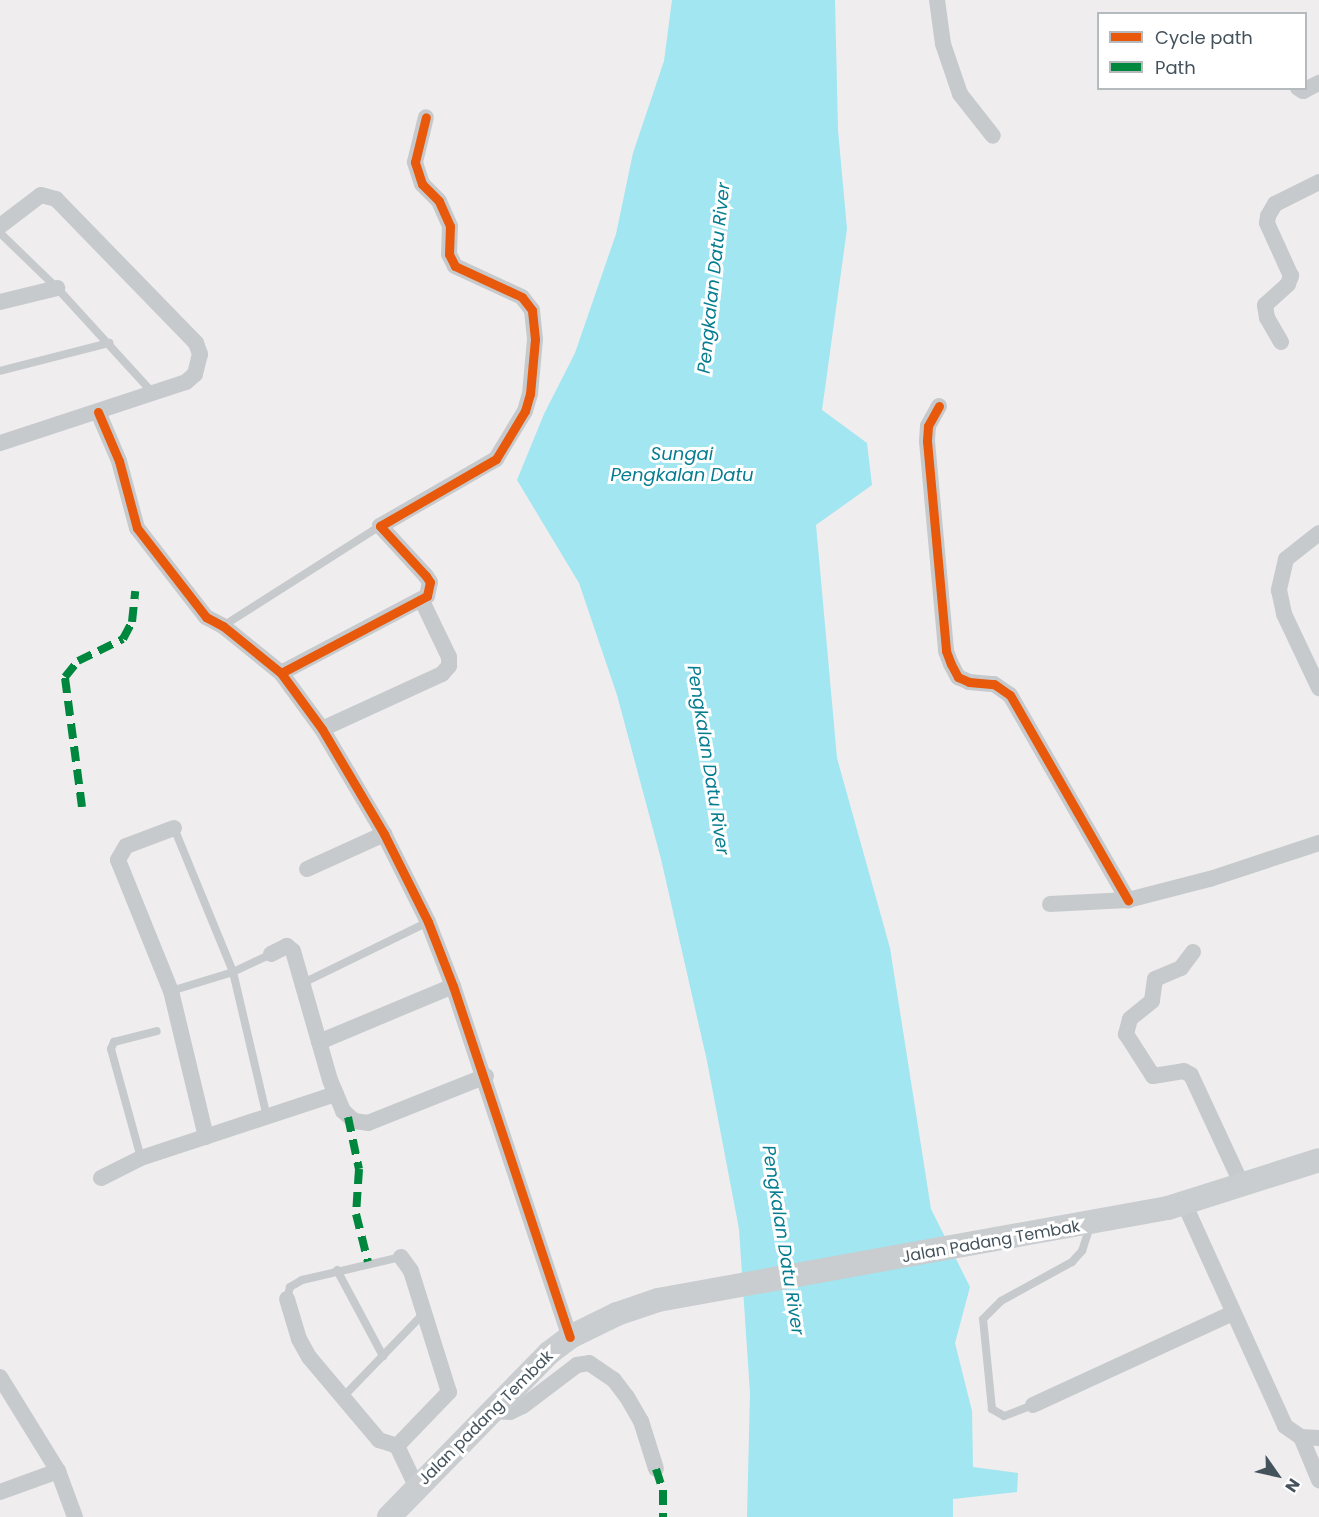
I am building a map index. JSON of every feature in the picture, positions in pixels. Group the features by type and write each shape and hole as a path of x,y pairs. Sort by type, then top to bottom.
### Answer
{"main road":[{"name":"Jalan Padang Tembak","path":"657,1300 1080,1227 1184,1203 1319,1160"},
{"name":"Jalan padang Tembak","path":"389,1517 490,1411 570,1337 617,1314 657,1300"}],"street":[{"path":"937,0 943,44 960,94 993,136"},
{"path":"281,673 422,601 430,589 426,576 380,526 495,459 505,448 525,411 535,339 532,310 522,297 455,266 449,254 450,226 439,201 422,184 415,162 426,117"},
{"path":"1281,342 1267,318 1265,305 1288,284 1290,271 1267,223 1268,216 1275,204 1319,182"},
{"path":"0,226 36,198 51,196 196,343 200,354 193,377 154,393 0,443"},
{"path":"0,302 57,288"},
{"path":"939,406 928,426 927,441 946,651 958,677 969,682 994,684 1010,695 1128,900"},
{"path":"99,411 119,461 137,528 206,617 224,626 281,673 322,729 384,834 428,922 453,986 486,1076 570,1337"},
{"path":"1319,533 1286,559 1279,590 1284,614 1319,688"},
{"path":"322,729 442,674 449,666 449,657 422,601"},
{"path":"174,828 132,842 122,849 118,860 171,991 206,1137"},
{"path":"308,869 384,834"},
{"path":"1050,904 1128,900 1210,879 1319,843"},
{"path":"271,954 283,947 290,948 336,1094 348,1117 368,1123 486,1076"},
{"path":"1193,952 1181,968 1155,979 1152,1001 1130,1019 1126,1034 1153,1076 1184,1071 1191,1075 1242,1185"},
{"path":"319,1042 453,986"},
{"path":"101,1178 141,1158 336,1094"},
{"path":"1184,1203 1285,1426 1301,1437 1319,1438"},
{"path":"396,1446 449,1392 411,1271 401,1257"},
{"path":"287,1299 299,1340 380,1440 396,1446 417,1488"},
{"path":"1033,1405 1233,1313"},
{"path":"490,1411 510,1412 523,1406 577,1365 589,1363 614,1380 627,1397 641,1421 656,1469"},
{"path":"0,1377 58,1471 75,1517"},
{"path":"1301,1437 1319,1480"},
{"path":"0,1492 58,1471"}],"lane":[{"path":"0,233 57,288 154,393"},
{"path":"0,371 109,343"},
{"path":"224,626 380,526"},
{"path":"174,828 233,972 267,1117"},
{"path":"301,984 428,922"},
{"path":"171,991 233,972 271,954"},
{"path":"141,1158 111,1049 114,1042 157,1031"},
{"path":"1033,1405 1004,1416 992,1409 983,1319 1000,1301 1072,1262 1082,1251 1080,1227"},
{"path":"287,1299 290,1287 302,1280 337,1270 401,1257"},
{"path":"337,1270 383,1356"},
{"path":"343,1397 424,1313"}],"water":[{"name":"Sungai Pengkalan Datu","path":"672,0 835,0 838,130 847,229 822,410 867,443 872,485 816,525 837,758 890,948 931,1209 970,1287 955,1343 972,1411 973,1467 1018,1473 1017,1492 953,1499 953,1517 747,1517 750,1393 739,1229 707,1061 661,859 617,695 579,583 517,480 544,414 575,353 616,234 633,153 664,61"}],"marked path":[{"path":"82,807 65,677 78,661 123,639 132,622 135,591"},
{"path":"348,1117 359,1169 356,1214 368,1262"},
{"path":"656,1469 663,1490 663,1517"}],"cycle path":[{"path":"281,673 427,596 430,582 426,576 380,526 496,459 525,411 530,394 535,339 532,310 522,297 455,266 449,254 450,226 439,201 422,184 415,162 426,117"},
{"path":"939,406 928,426 927,441 946,651 958,677 969,682 994,684 1010,695 1128,900"},
{"path":"98,412 119,461 137,528 206,617 223,626 281,673 322,729 384,834 428,922 453,986 570,1337"}],"water label":[{"name":"Pengkalan Datu River","path":"714,278"},
{"name":"Pengkalan Datu River","path":"708,760"},
{"name":"Pengkalan Datu River","path":"783,1240"}]}
